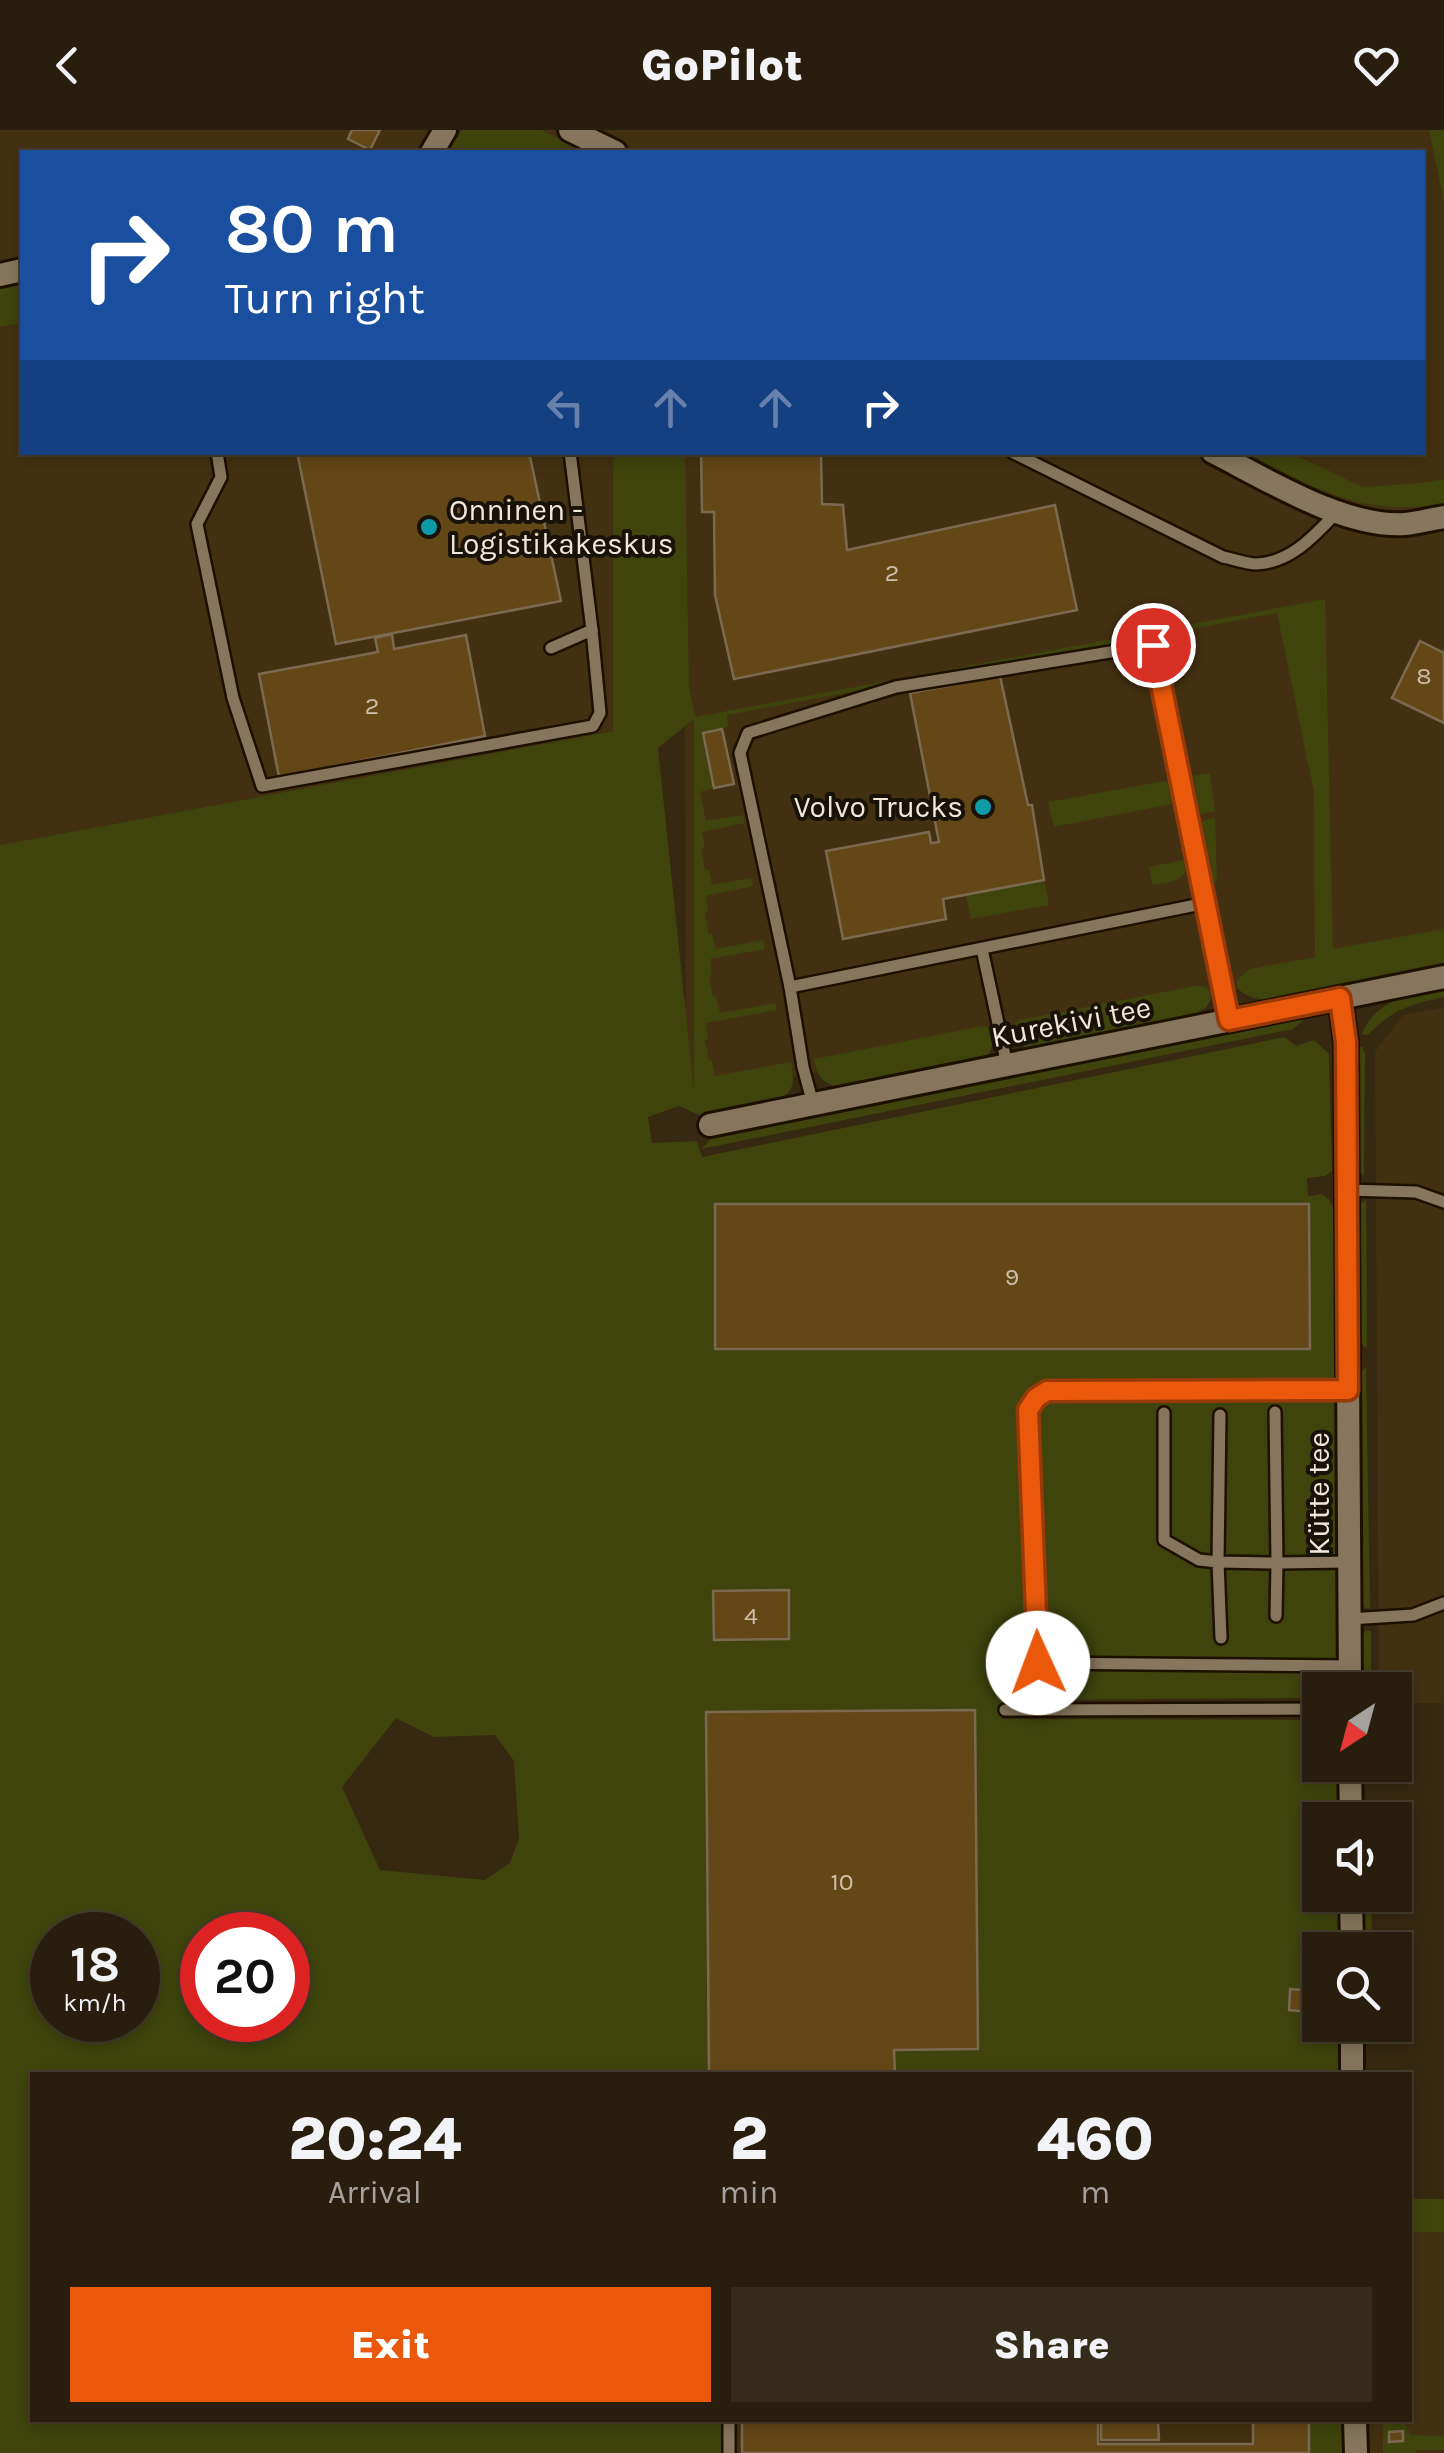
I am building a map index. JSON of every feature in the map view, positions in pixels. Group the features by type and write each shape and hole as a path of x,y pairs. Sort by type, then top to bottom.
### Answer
{"street":[{"path":"570,130 611,150"},
{"path":"1219,455 1354,518 1402,524 1444,517"},
{"name":"Kurekivi tee","path":"710,1124 1444,977"},
{"name":"Kütte tee","path":"1340,998 1346,1042 1350,1672"},
{"path":"1352,2042 1352,2072"},
{"path":"1355,2422 1356,2453"}],"lane":[{"path":"217,455 221,477 197,524 233,698 262,786 593,726 600,713 570,455"},
{"path":"1018,455 1224,558 1257,564 1284,557 1310,540 1337,512"},
{"path":"550,648 592,630"},
{"path":"814,1104 803,1067 740,753 748,733 896,688 1153,645 1229,1020"},
{"path":"790,987 1206,904"},
{"path":"982,949 1008,1065"},
{"path":"1347,1190 1416,1192 1444,1202"},
{"path":"1302,1676 1038,1663 1028,1410 1047,1391 1348,1390"},
{"path":"1275,1412 1276,1616"},
{"path":"1164,1413 1164,1540 1199,1560 1349,1562"},
{"path":"1220,1415 1221,1638"},
{"path":"1349,1619 1413,1616 1444,1603"},
{"path":"1005,1710 1302,1709"},
{"path":"729,2422 729,2453"}],"shaded area":[{"path":"0,130 1444,130 1444,948 686,1099 685,718 0,845"},
{"path":"1444,1007 1444,1703 1412,1703 1412,1672 1379,1672 1375,1052 1403,1015"},
{"path":"1412,2199 1444,2199 1444,2453 718,2453 718,2422 1412,2422"}],"green space":[{"path":"462,130 541,130 581,150 449,150"},
{"path":"1429,130 1444,130 1444,202"},
{"path":"20,284 20,323 0,327 0,288"},
{"path":"613,455 685,455 689,686 695,717 1325,599 1333,949 1444,929 1444,963 1269,1000 1244,994 1237,988 1237,980 1250,969 1315,957 1314,792 1277,613 727,715 728,727 703,733 714,788 700,792 706,821 743,815 745,823 702,832 705,847 701,849 712,885 751,878 753,886 706,896 705,913 716,949 763,940 765,949 710,959 709,977 720,1013 775,1003 777,1010 706,1023 705,1040 715,1076 791,1062 792,1084 778,1101 701,1116 679,1106 648,1117 652,1143 697,1141 702,1157 1285,1037 1296,1046 1314,1040 1329,1054 1332,1171 1307,1178 1308,1196 1322,1194 1334,1210 1338,1672 1302,1672 1302,1698 1003,1700 1002,1719 1302,1720 1302,1782 1337,1782 1338,1802 1302,1802 1302,1912 1338,1912 1338,1932 1302,1932 1302,1990 1290,1989 1289,2010 1302,2011 1302,2042 1341,2042 1341,2072 30,2072 30,2422 722,2422 722,2453 0,2453 0,845 613,731","holes":["694,719 694,1091 658,748","396,1718 434,1737 495,1735 514,1761 519,1838 510,1863 485,1880 380,1870 342,1787"]},
{"path":"1250,455 1295,455 1363,487 1444,479 1444,504 1388,507 1318,488"},
{"path":"1210,773 1215,811 1200,814 1193,776"},
{"path":"1165,781 1174,787 1177,803 1054,827 1048,802"},
{"path":"1215,818 1217,881 1214,884 1202,821"},
{"path":"1188,859 1182,877 1152,885 1149,867"},
{"path":"1044,880 1049,905 971,919 966,895"},
{"path":"1195,986 1207,988 1211,999 1206,1008 1192,1015 1032,1049 1025,1048 1016,1037 1014,1025 1019,1020"},
{"path":"1444,988 1444,997 1402,1009 1368,1035 1362,1034 1385,1006 1407,996"},
{"path":"1300,1018 1303,1021 1293,1029 701,1149 714,1136"},
{"path":"988,1027 992,1041 989,1054 981,1060 842,1088 822,1079 814,1059"},
{"path":"1359,1047 1365,1053 1364,1176 1358,1170"},
{"path":"1366,1200 1364,1347 1359,1339 1358,1210"},
{"path":"1366,1367 1368,1609 1362,1601 1360,1372"},
{"path":"1366,1630 1371,1631 1371,1672 1363,1672"},
{"path":"1365,1912 1371,1912 1372,1932 1365,1932"},
{"path":"1412,2199 1444,2199 1444,2232 1412,2232"},
{"path":"1309,2422 1343,2422 1344,2453 1309,2453"},
{"path":"1383,2422 1402,2422 1412,2435 1444,2436 1444,2450 1383,2453"}],"building":[{"path":"352,130 380,130 370,150 348,139"},
{"name":"Onninen - Logistikakeskus","path":"298,455 530,455 561,601 336,644"},
{"path":"701,455 821,455 822,504 843,505 847,550 1055,505 1077,610 734,679 715,595 714,512 702,512"},
{"path":"392,634 394,649 466,635 485,736 279,777 259,674 378,652 375,638"},
{"path":"1420,641 1444,653 1444,723 1392,698"},
{"name":"Volvo Trucks","path":"1000,676 1028,805 1032,805 1044,880 943,899 946,919 843,939 826,851 929,832 931,843 939,842 910,693"},
{"path":"722,729 734,784 714,788 703,733"},
{"path":"715,1204 1309,1204 1310,1349 715,1349"},
{"path":"789,1590 789,1639 714,1640 713,1591"},
{"path":"975,1710 978,2049 894,2050 895,2072 709,2072 706,1712"},
{"path":"1290,1989 1302,1990 1302,2011 1289,2010"},
{"path":"742,2422 1098,2422 1098,2444 1253,2444 1253,2422 1309,2422 1309,2453 742,2453"},
{"path":"1101,2422 1158,2422 1159,2440 1101,2440"},
{"path":"1403,2431 1403,2441 1389,2442 1389,2432"}],"place":[{"name":"Onninen - Logistikakeskus","path":"429,527"},
{"name":"Volvo Trucks","path":"983,807"}],"route":[{"path":"1038,1663 1028,1410 1036,1398 1047,1391 1348,1390 1346,1042 1340,998 1229,1020 1153,645"}]}
